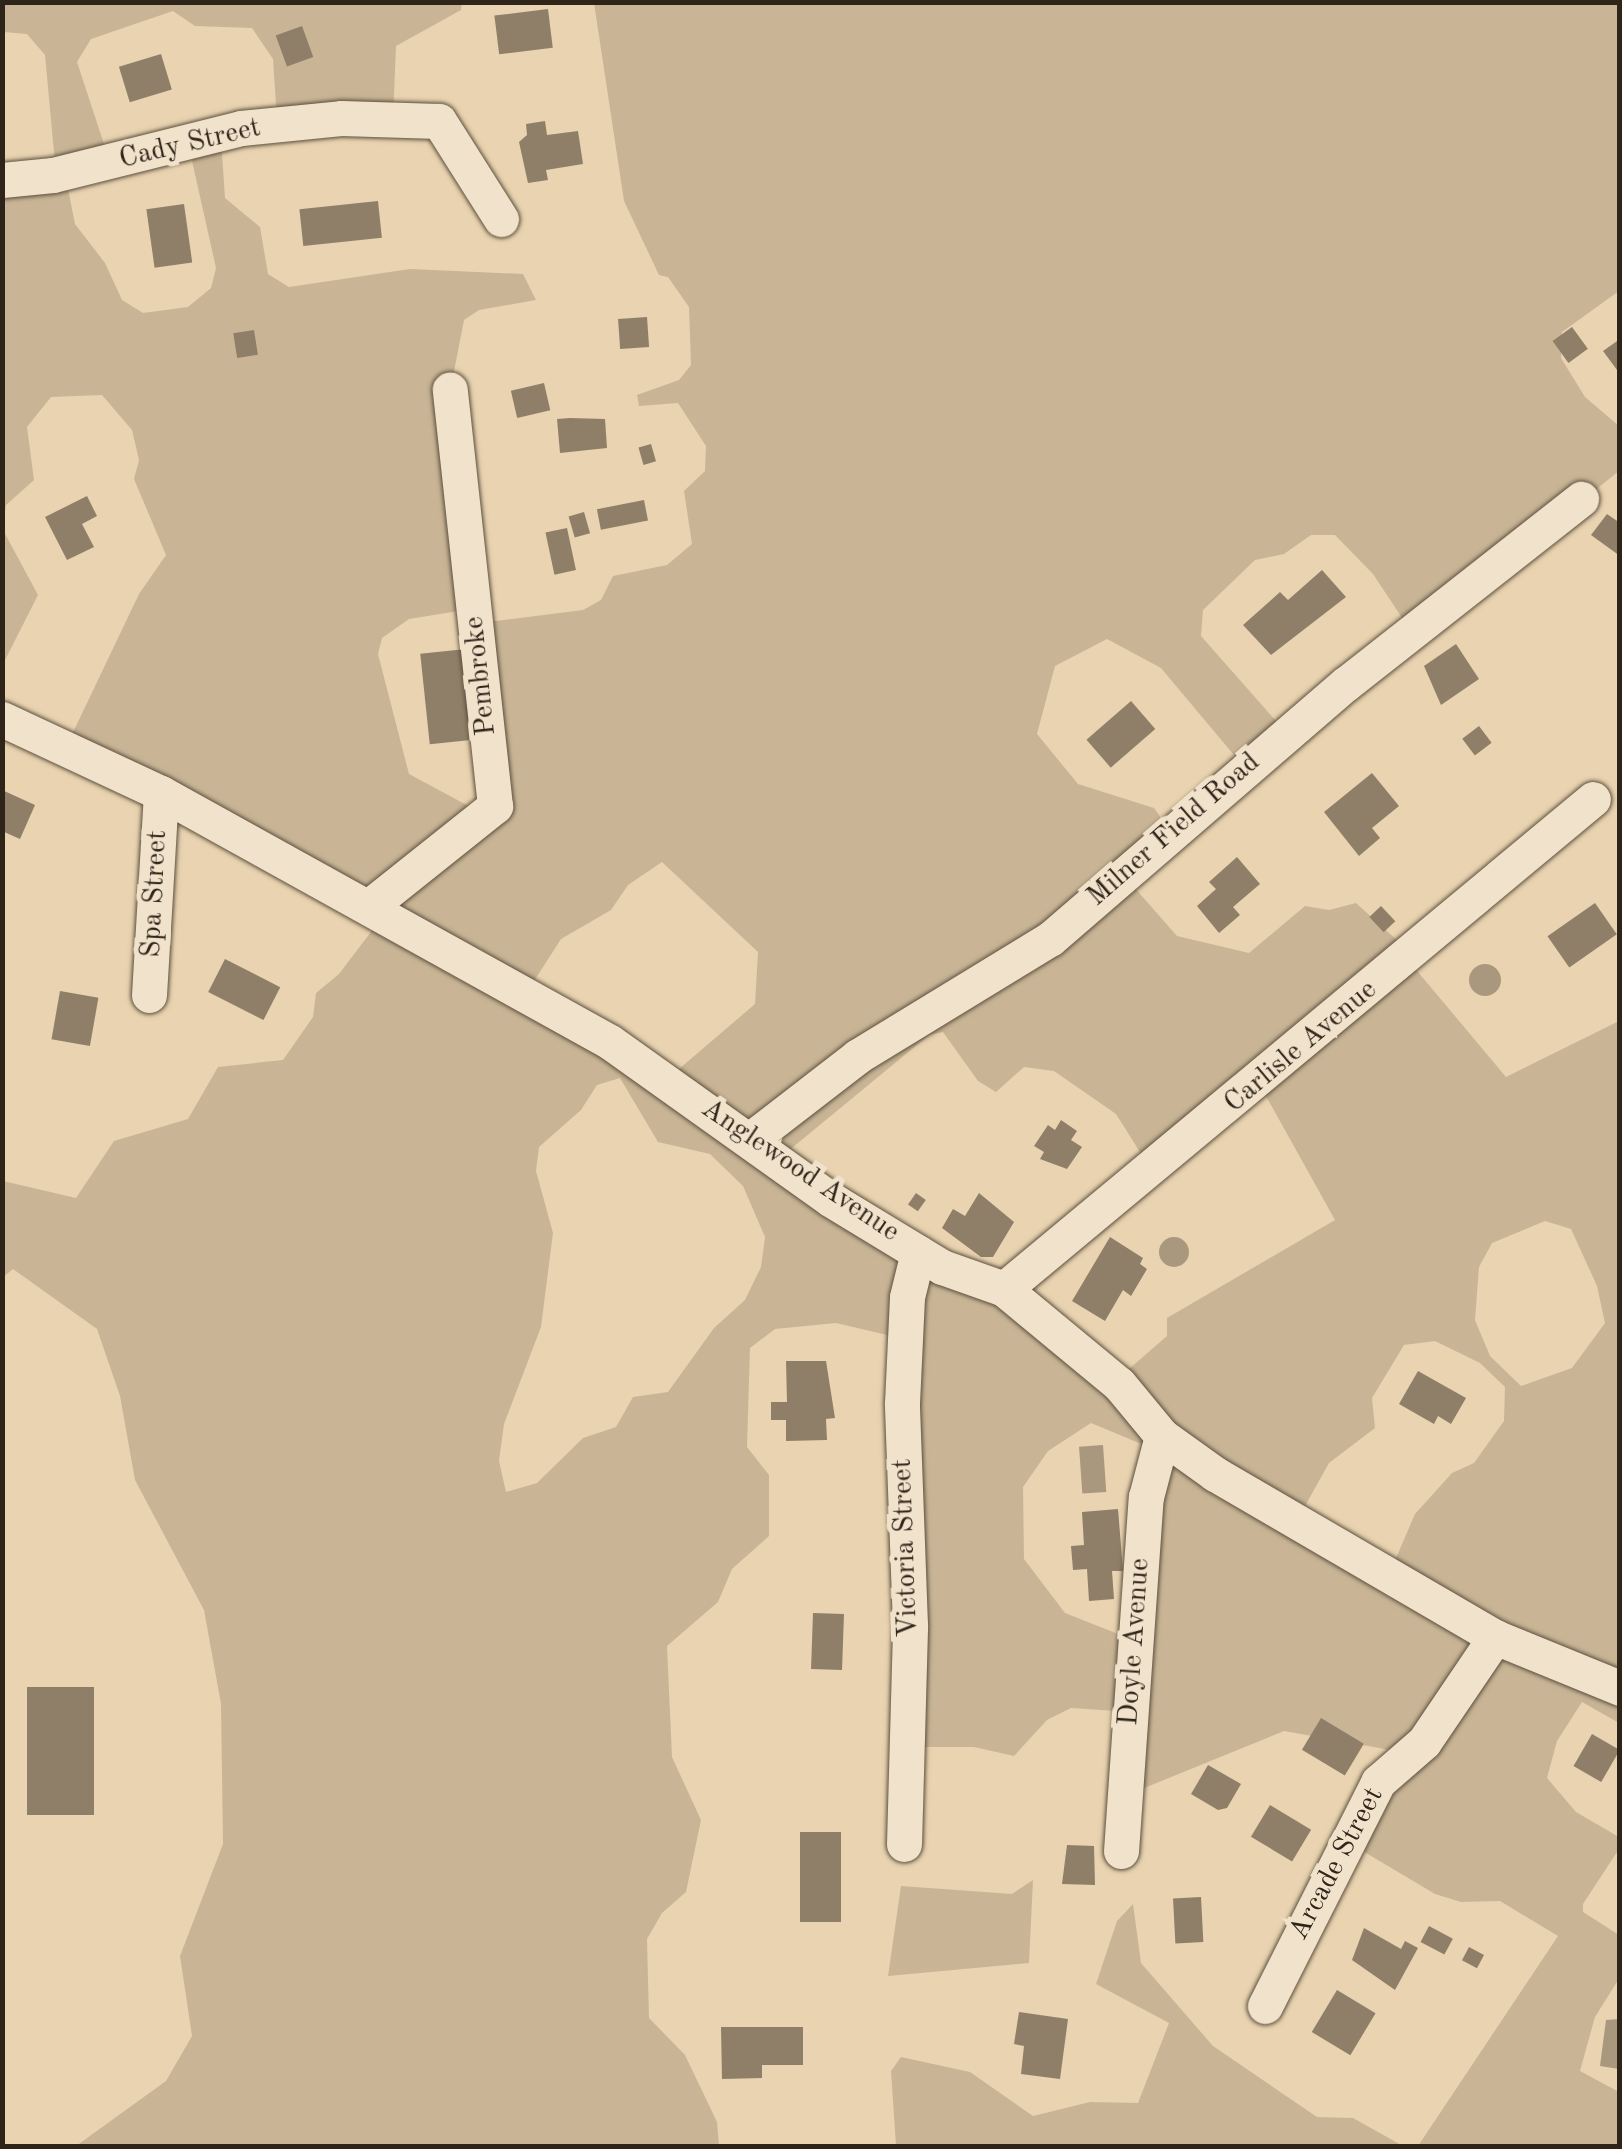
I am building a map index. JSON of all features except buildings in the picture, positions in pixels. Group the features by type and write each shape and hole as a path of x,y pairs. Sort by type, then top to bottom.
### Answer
{"street":[{"name":"Cady Street","path":"2,180 53,175 241,128 342,118 439,121 501,219"},
{"name":"Pembroke","path":"372,906 495,806 450,389"},
{"name":"Milner Field Road","path":"752,1138 858,1056 1050,940 1331,696 1581,500"},
{"name":"Anglewood Avenue","path":"2,719 161,793 372,906 610,1042 752,1138 830,1199 918,1252 1004,1289 1119,1384 1162,1436 1215,1474 1494,1636 1620,1688"},
{"name":"Spa Street","path":"149,995 161,793"},
{"name":"Carlisle Avenue","path":"1004,1289 1594,799"},
{"name":"Victoria Street","path":"904,1844 910,1625 902,1402 907,1298 918,1252"},
{"name":"Doyle Avenue","path":"1122,1851 1146,1498 1162,1436"},
{"name":"Arcade Street","path":"1265,2006 1378,1782 1426,1740 1494,1636"}],"shaded area":[{"path":"3,3 462,3 461,10 396,46 393,119 277,120 273,59 252,28 195,26 173,11 91,39 77,62 104,144 104,163 66,179 75,224 105,263 122,300 143,313 188,307 211,288 216,268 188,143 221,139 225,198 260,227 268,274 289,287 410,269 523,274 536,300 479,310 464,320 451,387 477,608 409,619 382,638 378,654 409,774 489,817 487,622 583,610 601,600 613,576 667,565 692,544 684,491 705,471 706,446 678,403 639,406 637,395 679,380 691,365 689,307 668,277 659,275 624,201 594,3 1619,3 1619,291 1562,332 1561,358 1585,397 1619,426 1619,471 1414,636 1373,574 1335,535 1311,535 1284,554 1255,560 1203,610 1201,636 1290,737 1249,773 1161,668 1107,639 1055,666 1037,734 1078,784 1154,808 1173,835 1126,878 1177,936 1249,953 1305,906 1329,910 1356,903 1411,953 1413,966 1506,1077 1619,1021 1619,1723 1582,1702 1557,1741 1547,1778 1576,1812 1619,1837 1619,1849 1583,1904 1583,1912 1619,1935 1620,1977 1595,2017 1580,2071 1619,2092 1619,2146 1418,2146 1558,1936 1500,1901 1461,1902 1435,1894 1351,1844 1407,1753 1284,1731 1132,1793 1132,1712 1071,1708 1047,1720 1014,1756 974,1747 913,1747 900,1338 836,1323 775,1329 750,1348 747,1447 769,1475 769,1536 732,1569 718,1602 667,1646 672,1757 701,1820 686,1892 662,1913 647,1939 649,2018 685,2055 717,2122 719,2146 76,2146 166,2081 192,2036 180,1956 223,1844 221,1704 204,1610 135,1480 120,1396 97,1329 13,1269 3,1277 3,1181 76,1198 114,1141 188,1119 218,1067 283,1060 313,1017 316,993 339,974 377,924 66,747 139,594 166,555 134,479 139,460 132,430 102,395 51,397 27,427 34,480 6,505 3,526 3,181 56,174 45,55 27,34 3,32","holes":["662,862 758,952 755,1004 665,1081 527,992 561,939 611,910 628,885","943,1032 978,1081 996,1092 1024,1067 1054,1071 1116,1114 1150,1168 1262,1089 1335,1220 1167,1318 1167,1336 1114,1382 947,1272 787,1152 929,1035","620,1078 658,1142 710,1154 743,1186 765,1237 761,1267 745,1300 714,1328 668,1392 633,1397 616,1427 583,1438 537,1483 506,1492 499,1461 504,1424 541,1327 553,1233 536,1171 539,1147 581,1110 597,1085","1545,1221 1571,1229 1597,1286 1605,1323 1572,1368 1521,1386 1490,1356 1475,1320 1479,1267 1492,1243","1435,1341 1480,1363 1505,1387 1504,1421 1474,1463 1452,1473 1415,1514 1390,1572 1295,1524 1329,1463 1375,1428 1372,1398 1404,1345","1091,1423 1151,1448 1136,1641 1065,1613 1024,1559 1023,1487 1048,1451"]},
{"path":"3,530 38,595 3,664"},
{"path":"1485,964 1497,968 1501,980 1497,992 1485,996 1473,992 1469,980 1473,968"},
{"path":"1174,1237 1185,1241 1189,1252 1185,1263 1174,1267 1163,1263 1159,1252 1163,1241"},
{"path":"1103,1445 1106,1492 1082,1494 1079,1447"},
{"path":"1033,1880 1029,1963 888,1976 901,1886 1012,1894"},
{"path":"1133,1904 1141,1963 1213,2046 1317,2117 1353,2118 1403,2146 896,2146 891,2071 901,2057 970,2072 1033,2116 1090,2102 1138,2103 1169,2023 1096,1984 1117,1921"},
{"path":"1620,2019 1619,2069 1600,2066 1606,2020"}]}
